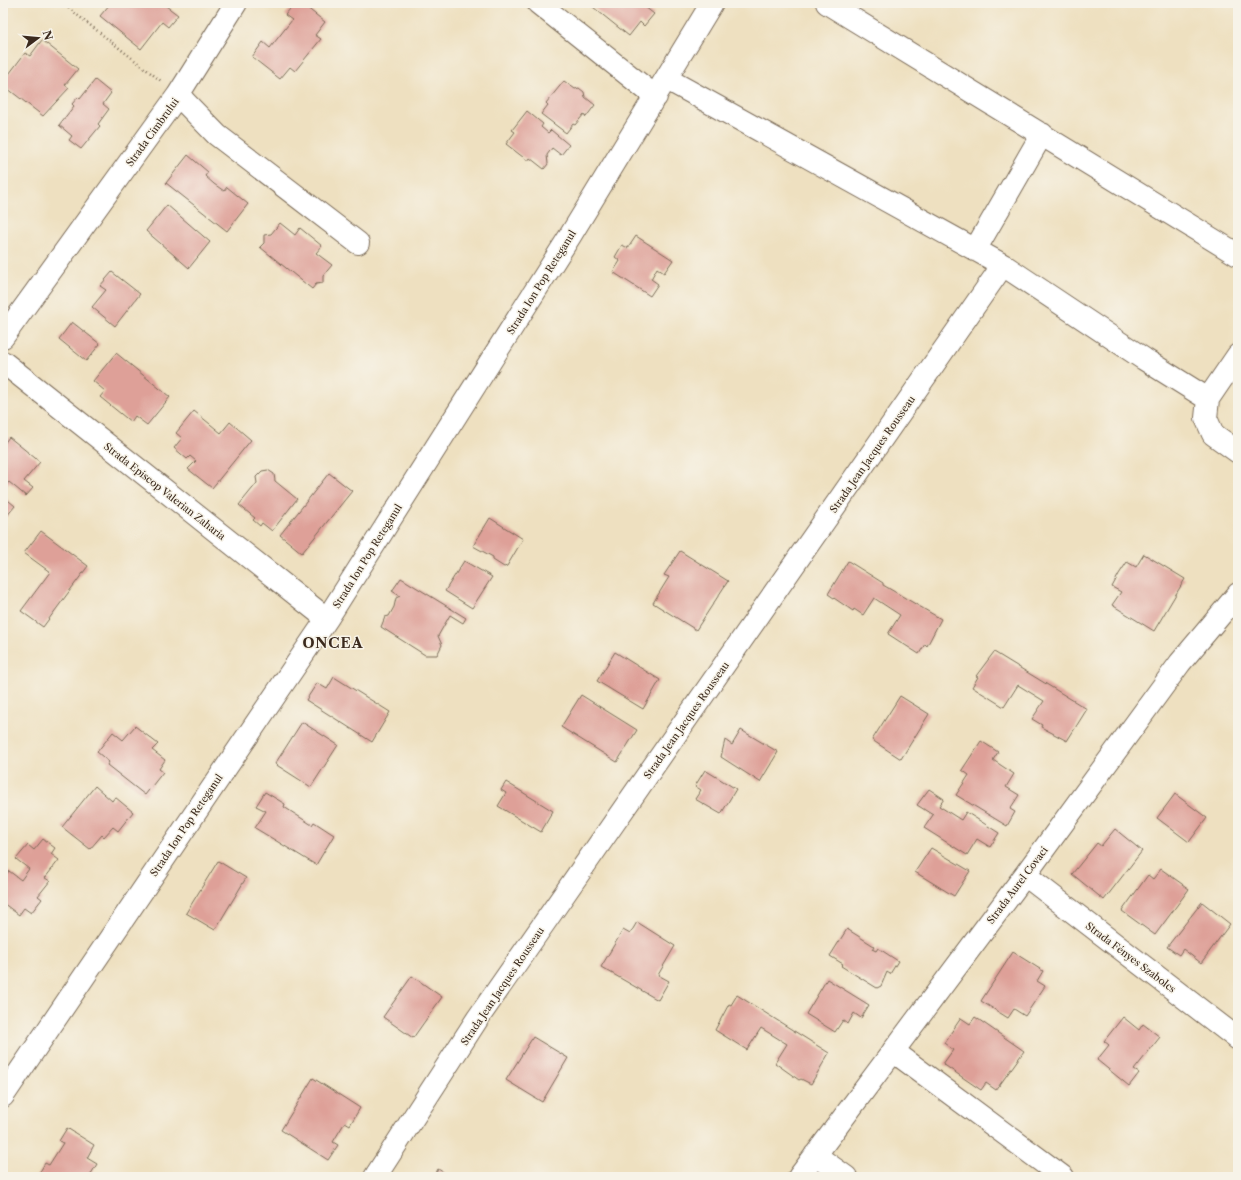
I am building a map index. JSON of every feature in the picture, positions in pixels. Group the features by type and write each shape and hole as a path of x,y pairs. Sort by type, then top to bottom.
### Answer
{"street":[{"path":"178,94 236,3"},
{"path":"538,3 656,97"},
{"name":"Strada Ion Pop Reteganul","path":"3,1096 327,619 562,250 712,3"},
{"path":"827,3 1238,256"},
{"path":"667,79 1003,266 1144,359 1208,399"},
{"name":"Strada Cimbrului","path":"3,337 178,94 217,135 358,242"},
{"path":"975,250 1042,134"},
{"name":"Strada Jean Jacques Rousseau","path":"375,1177 478,1018 1003,266"},
{"path":"1238,355 1208,399 1206,418 1212,434 1238,452"},
{"name":"Strada Episcop Valerian Zaharia","path":"3,362 327,619"},
{"name":"Strada Aurel Covaci","path":"799,1177 1025,875 1180,663 1238,594"},
{"name":"Strada Fényes Szabolcs","path":"1025,875 1238,1039"},
{"path":"894,1051 1064,1177"},
{"path":"815,1155 846,1177"}],"path":[{"path":"62,3 178,94"}],"building":[{"path":"109,3 162,3 178,15 168,27 162,22 141,49 100,16 110,4"},
{"path":"295,3 301,3 325,22 315,35 321,39 295,71 290,67 280,79 252,57 263,42 270,48 292,20 285,15"},
{"path":"588,3 640,3 654,14 644,26 640,22 629,36"},
{"path":"42,40 78,69 65,85 69,88 43,116 3,85 3,82 25,53 30,56"},
{"path":"95,80 111,93 103,104 109,109 98,124 100,126 81,149 69,140 72,136 59,125 74,106 72,104 78,97 80,99"},
{"path":"564,81 575,89 579,88 584,92 585,97 595,105 586,117 584,114 566,133 541,114 548,105 546,103"},
{"path":"527,111 543,124 541,127 548,133 551,130 569,145 561,155 552,148 547,155 548,164 544,169 530,158 528,161 506,144 515,132 512,130"},
{"path":"188,155 208,172 205,176 214,184 224,191 227,187 248,204 227,231 166,183"},
{"path":"167,205 210,242 189,268 146,231"},
{"path":"280,223 295,235 300,228 322,246 316,253 332,265 323,276 323,283 316,284 312,289 260,247 264,243 264,235 271,234"},
{"path":"636,236 673,260 664,273 657,268 651,279 658,284 650,296 613,272 620,261 615,257 622,245 628,248"},
{"path":"112,272 140,294 115,326 92,307 106,290 100,286"},
{"path":"72,322 100,344 86,361 59,339"},
{"path":"116,353 170,397 147,425 135,416 131,422 100,397 105,391 93,381"},
{"path":"194,411 221,433 230,422 251,440 212,488 188,469 196,461 190,456 187,459 174,448 182,438 176,433"},
{"path":"9,437 40,462 24,481 33,488 26,496 9,482 6,485 3,483 3,445"},
{"path":"268,470 274,474 275,481 297,499 272,531 262,523 260,526 253,520 255,518 239,505 257,483 256,477 262,471"},
{"path":"329,473 352,491 302,553 280,535"},
{"path":"3,496 15,506 6,517 3,514"},
{"path":"490,518 523,539 507,566 504,567 493,560 493,557 473,546"},
{"path":"41,531 88,566 43,627 21,611 50,572 24,553"},
{"path":"680,551 728,581 696,630 653,603 669,577 664,575"},
{"path":"1144,554 1185,579 1154,631 1112,605 1121,592 1112,587 1119,574 1127,562 1136,567"},
{"path":"464,561 492,577 472,608 445,591"},
{"path":"848,561 883,583 883,585 941,619 927,646 925,644 919,654 888,634 900,615 874,598 863,615 854,609 853,611 828,594"},
{"path":"401,578 466,618 463,623 450,615 438,636 442,645 437,655 425,655 381,627 385,617 389,616 394,607 396,598 400,596 392,591"},
{"path":"615,652 660,680 643,709 597,681"},
{"path":"994,652 1087,709 1067,741 1041,727 1042,725 1032,719 1044,701 1018,685 1004,707 972,687 978,677 976,676"},
{"path":"334,677 390,712 372,742 306,700 317,683 327,689"},
{"path":"581,695 637,730 617,762 561,727"},
{"path":"900,696 929,714 901,759 872,740"},
{"path":"302,722 338,745 311,787 275,764"},
{"path":"135,726 158,744 152,750 165,760 159,769 163,772 145,795 107,765 109,762 97,752 113,732 123,740"},
{"path":"741,730 778,752 760,782 721,757 725,740 732,745"},
{"path":"981,741 998,752 993,760 1014,774 1006,787 1019,795 1010,809 1015,812 1007,826 956,795 969,775 962,770"},
{"path":"705,770 736,789 721,814 695,799 701,790 695,786"},
{"path":"506,782 553,811 541,832 498,806 506,793 501,790"},
{"path":"95,786 112,801 115,797 133,812 118,831 113,827 104,837 102,835 90,849 62,827"},
{"path":"929,789 944,799 939,806 961,820 966,812 999,833 990,847 977,839 967,855 924,828 933,815 917,805"},
{"path":"265,792 285,804 284,807 312,825 314,822 334,835 316,865 255,828 266,811 256,806"},
{"path":"1175,794 1207,818 1189,842 1157,818"},
{"path":"1115,829 1142,851 1104,900 1072,874 1097,843 1101,846"},
{"path":"43,839 55,848 51,854 59,860 45,878 50,881 38,896 42,899 31,913 24,908 19,915 3,903 3,878 9,871 21,880 29,869 16,859 28,845 34,850"},
{"path":"931,848 970,871 954,896 915,872"},
{"path":"218,861 246,878 215,930 186,913"},
{"path":"1161,869 1189,889 1155,935 1122,911 1148,875 1153,879"},
{"path":"1202,902 1230,924 1201,963 1183,949 1179,955 1167,947"},
{"path":"637,922 675,946 658,975 669,981 658,1000 601,967 623,930 630,934"},
{"path":"847,929 874,946 872,949 876,951 878,948 898,961 890,974 887,972 881,986 877,988 841,966 843,964 830,956"},
{"path":"1013,952 1043,971 1037,981 1045,986 1025,1016 1014,1009 1008,1018 981,1001"},
{"path":"412,976 442,997 413,1038 383,1017"},
{"path":"827,979 869,1005 861,1018 854,1013 848,1024 843,1020 835,1032 806,1014"},
{"path":"737,995 829,1053 811,1084 801,1079 799,1080 775,1063 787,1044 761,1028 747,1050 715,1030 729,1004 731,1005"},
{"path":"975,1017 1024,1051 996,1090 986,1083 981,1090 943,1064 953,1050 944,1043 961,1018 970,1024"},
{"path":"1123,1017 1139,1030 1143,1024 1160,1037 1134,1070 1139,1073 1129,1086 1097,1060 1109,1045 1104,1041"},
{"path":"533,1037 568,1058 542,1102 506,1080"},
{"path":"313,1078 360,1108 350,1125 345,1122 333,1142 338,1145 328,1160 281,1130"},
{"path":"67,1128 94,1145 87,1158 97,1164 89,1177 37,1177 45,1163 49,1165 63,1143 59,1141"},
{"path":"438,1169 451,1177 434,1177"}],"district":[{"name":"ONCEA","path":"333,643"}]}
